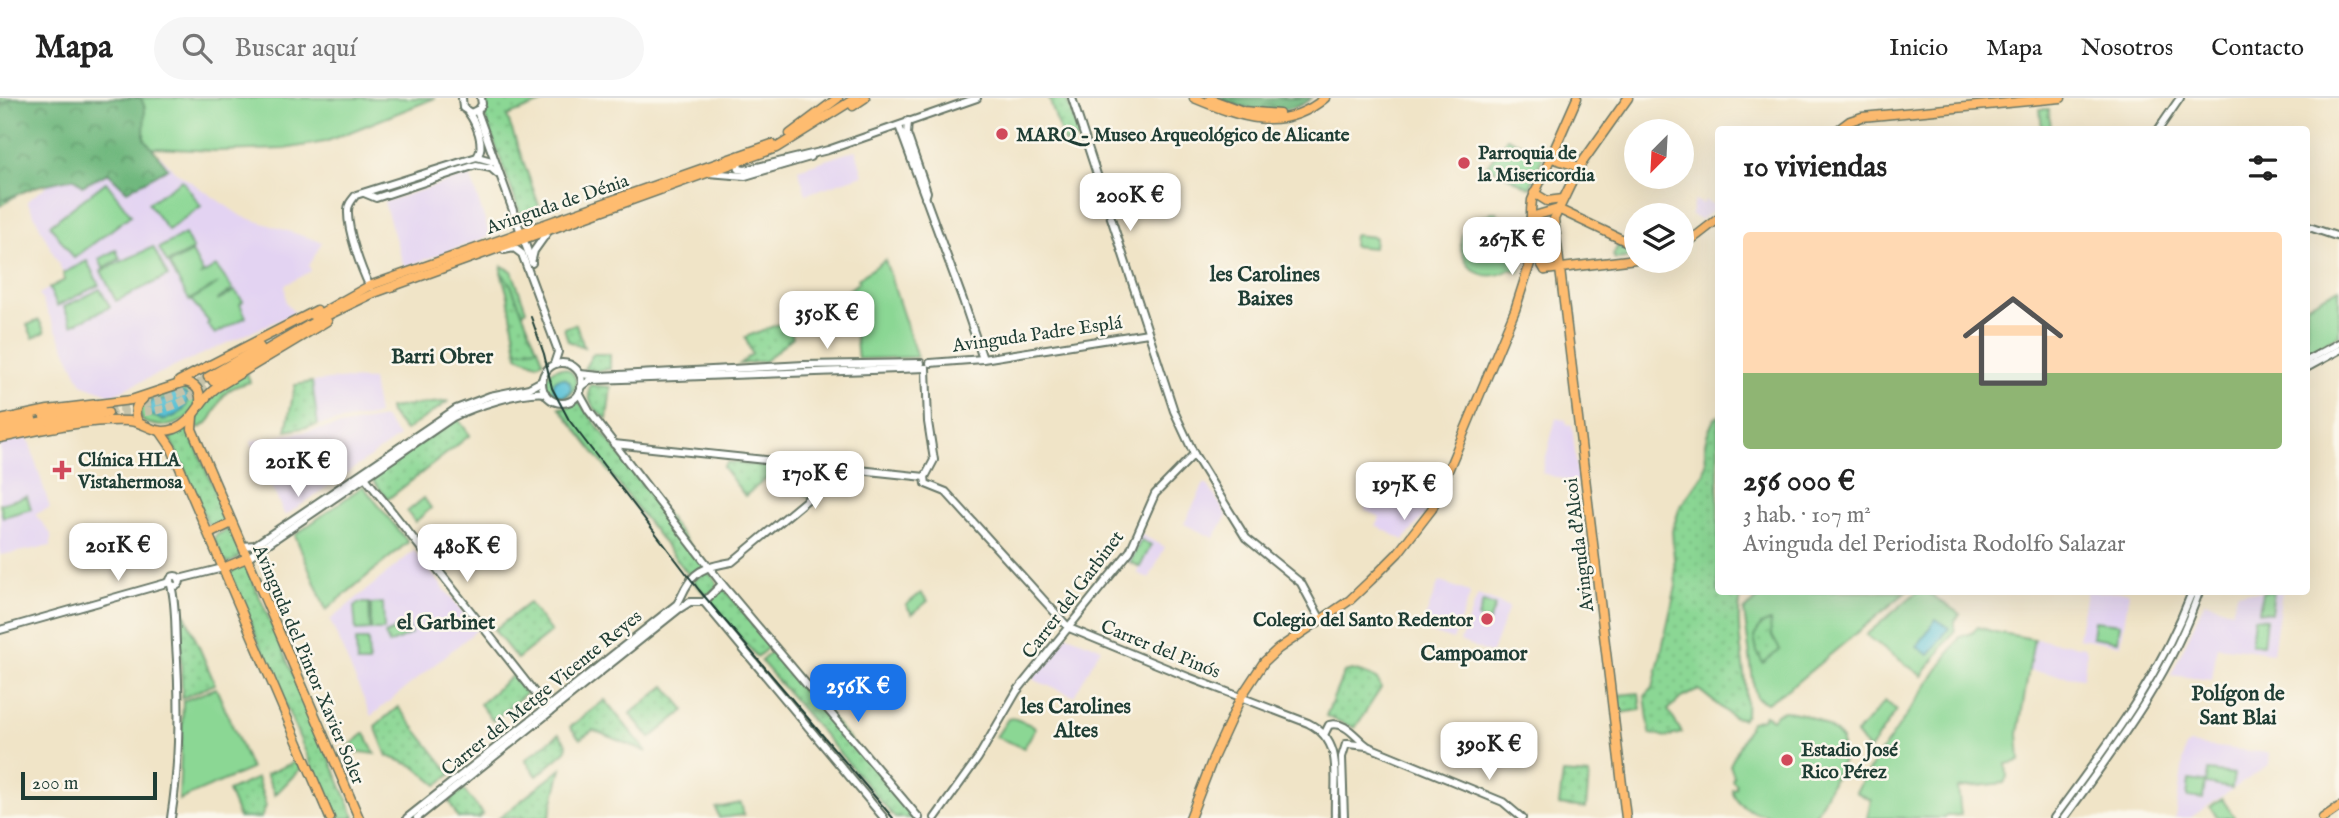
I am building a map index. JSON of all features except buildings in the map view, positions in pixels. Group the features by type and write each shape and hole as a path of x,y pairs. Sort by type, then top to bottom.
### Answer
{"main road":[{"name":"Avinguda de Dénia","path":"790,135 838,98"},
{"name":"Avinguda de Dénia","path":"362,299 211,379 336,304 775,143 846,98"},
{"name":"Avinguda de Dénia","path":"801,134 856,98"},
{"name":"Avinguda de Dénia","path":"193,416 200,402 216,388 362,299 372,289 480,255 522,236 550,229 776,148 865,98"},
{"path":"1194,98 1255,119 1309,110 1325,98"},
{"path":"1209,98 1256,113 1290,115 1317,98"},
{"path":"1190,818 1214,756 1253,676 1271,654 1350,600 1391,562 1433,509 1516,310 1534,251 1531,217 1534,193 1577,98"},
{"path":"1531,217 1536,214 1551,216 1559,209 1579,167 1628,98"},
{"path":"1839,126 1858,116 2019,98"},
{"path":"1844,126 1858,116 2061,98"},
{"path":"1552,156 1579,167"},
{"path":"1534,193 1547,201 1563,200"},
{"path":"1559,209 1624,240"},
{"name":"Avinguda d'Alcoi","path":"1551,216 1559,257 1626,818"},
{"path":"1694,234 1715,219"},
{"path":"1694,237 1715,220"},
{"path":"1534,251 1545,267"},
{"path":"1545,267 1559,257"},
{"path":"1545,267 1560,268 1624,261"},
{"name":"Avinguda de Dénia","path":"0,420 48,410 146,397 324,306 336,304"},
{"path":"174,385 185,382 193,384 200,394 200,402"},
{"path":"146,397 139,402 136,416 148,429 160,431 176,428 193,416"},
{"path":"0,425 107,411 0,432"},
{"name":"Avinguda del Pintor Xavier Soler","path":"193,416 192,429 359,818"},
{"path":"0,438 95,422 139,422"},
{"path":"160,431 171,447 330,818"},
{"path":"209,534 232,523"},
{"path":"223,568 247,558"},
{"path":"2323,818 2337,810"}],"street":[{"path":"462,98 462,106 472,118 481,145 477,157"},
{"path":"468,112 477,111 481,107 481,98"},
{"path":"738,162 739,169 746,170 828,150 976,98"},
{"path":"1072,98 1174,411 1194,454 1246,538 1301,583 1321,620"},
{"path":"2161,126 2180,98"},
{"path":"477,111 522,236"},
{"path":"908,121 907,134 927,192 925,198"},
{"path":"899,126 907,134"},
{"path":"899,126 953,269 982,359"},
{"path":"706,173 745,176 828,150"},
{"path":"372,289 354,239 348,212 350,203 360,194 477,157 495,162"},
{"path":"360,194 376,198 477,165 491,168 500,175"},
{"path":"2310,227 2339,237"},
{"name":"Avinguda de Dénia","path":"522,236 532,263 534,251 550,229"},
{"path":"480,255 510,248 520,251 558,352 554,364 546,371 542,381 545,393 553,400 564,402 573,399 580,390"},
{"name":"Avinguda Padre Esplá","path":"580,390 589,381 595,380 925,365 982,359 1148,333"},
{"path":"2310,359 2339,343"},
{"path":"2310,366 2339,350"},
{"path":"554,364 570,364 580,374 580,390 589,411 614,444 722,584 919,818"},
{"name":"Avinguda Padre Esplá","path":"580,374 600,376 807,365 925,365"},
{"path":"925,365 928,422 934,460 925,477 926,484 946,492 1069,628"},
{"path":"247,558 460,407 529,388 542,381"},
{"path":"243,546 255,545 458,414 530,393 545,393"},
{"path":"614,444 925,477"},
{"name":"Carrer del Garbinet","path":"934,818 978,758 1017,691 1130,551 1155,494 1194,454"},
{"path":"722,584 704,602 690,602 684,594 688,582 708,566 732,562 845,468"},
{"path":"363,475 546,707"},
{"path":"0,631 223,568"},
{"path":"171,818 177,765 178,715 174,583"},
{"name":"Carrer del Metge Vicente Reyes","path":"407,818 677,604 684,594"},
{"path":"2054,818 2137,703 2167,649 2191,595"},
{"path":"2064,818 2129,730 2154,690 2198,595"},
{"name":"Carrer del Metge Vicente Reyes","path":"417,818 690,602"},
{"path":"704,602 884,818"},
{"name":"Carrer del Pinós","path":"1069,628 1308,723 1325,733"},
{"path":"1335,818 1335,753 1325,733 1328,726 1336,723 1346,727 1367,746 1503,802 1522,818"},
{"path":"1345,818 1342,757 1347,744 1354,736"},
{"path":"1329,741 1340,745 1367,746"}],"shaded area":[{"path":"856,150 863,175 806,194 798,169"},
{"path":"126,153 160,155 175,171 241,216 322,242 309,266 311,271 285,285 286,302 294,313 111,395 82,384 39,294 66,279 27,201 62,174"},
{"path":"470,175 490,236 404,267 384,202"},
{"path":"1704,200 1715,206 1715,209 1700,220 1694,216 1694,201 1704,204"},
{"path":"337,379 372,380 378,415 318,425 312,382"},
{"path":"384,418 399,437 285,516 251,441"},
{"path":"1556,418 1566,420 1567,425 1572,425 1578,481 1576,483 1542,473"},
{"path":"2310,427 2313,462 2310,462"},
{"path":"28,438 50,508 35,514 51,534 51,546 0,555 0,444"},
{"path":"1204,484 1207,484 1227,515 1214,538 1184,524"},
{"path":"1383,491 1426,513 1404,540 1376,526 1380,517 1365,510 1369,501 1377,504"},
{"path":"1140,534 1165,547 1149,579 1137,573 1139,568 1126,561"},
{"path":"414,551 477,630 371,716 330,620"},
{"path":"1441,582 1469,592 1470,595 1453,640 1421,629"},
{"name":"Colegio del Santo Redentor","path":"1478,595 1509,607 1492,652 1489,653 1460,641"},
{"path":"2085,595 2129,595 2121,645 2078,638"},
{"path":"2237,595 2282,595 2273,653 2217,646 2212,680 2171,675 2205,601 2232,611"},
{"path":"1067,635 1101,648 1074,696 1034,680 1033,677"},
{"path":"2035,639 2085,647 2087,652 2083,678 2028,671"},
{"path":"2189,744 2269,753 2270,764 2190,818 2175,818 2185,749"}],"green space":[{"path":"0,98 435,98 325,142 284,149 216,151 93,145 0,206"},
{"path":"13,98 141,98 145,108 144,138 168,168 127,191 108,173 82,186 74,178 38,186 0,201 0,105"},
{"path":"554,98 507,116 542,214 520,213 484,114 488,100"},
{"path":"1049,98 1066,98 1080,138 1064,143"},
{"path":"1215,98 1312,98 1290,109 1265,110 1239,106"},
{"path":"2040,109 2049,109 2051,126 2042,126"},
{"path":"1507,138 1544,154 1530,188 1487,166"},
{"path":"182,180 201,206 168,230 148,203"},
{"path":"106,182 131,215 74,258 50,225"},
{"path":"1490,212 1497,212 1497,215 1512,222 1516,221 1525,237 1522,238 1523,257 1519,272 1511,269 1494,275 1480,274 1470,266 1463,255 1461,242 1465,230 1474,220 1490,215"},
{"path":"185,234 193,250 167,263 159,248"},
{"path":"1354,235 1375,237 1374,248 1353,246"},
{"path":"1620,242 1624,244 1624,258 1615,259 1613,255"},
{"path":"153,247 168,276 116,301 101,271"},
{"path":"116,250 120,259 103,268 99,259"},
{"path":"192,252 203,273 200,276 216,266 233,289 217,300 235,291 243,301 240,304 246,317 215,334 191,300 219,283 189,300 169,264"},
{"path":"885,260 917,357 858,359 855,332 841,296 859,282 858,279"},
{"path":"87,261 99,285 57,306 49,288 65,280 63,273"},
{"path":"502,266 512,271 526,310 522,314 512,288 501,272"},
{"path":"501,272 511,285 537,348 517,351"},
{"path":"2339,288 2339,335 2310,351 2310,303"},
{"path":"100,289 110,307 72,325 64,307"},
{"path":"39,320 45,332 33,338 27,325"},
{"path":"787,321 793,337 765,361 740,364 752,354 745,337"},
{"path":"576,324 584,347 568,341 564,328"},
{"path":"516,343 521,350 538,347 543,361 537,364 517,356"},
{"path":"593,354 610,354 610,369 584,369"},
{"path":"561,368 572,372 576,383 572,394 561,398 550,394 546,383 550,372"},
{"path":"247,373 250,382 228,391 211,419 198,428 197,418 209,396"},
{"path":"312,382 318,425 286,431 295,385"},
{"path":"187,385 197,394 195,404 186,418 179,423 162,426 144,422 140,412 143,404"},
{"path":"590,385 611,387 607,419 592,405"},
{"path":"449,401 405,431 389,408"},
{"path":"579,402 705,565 691,578 559,407"},
{"path":"457,418 470,435 388,499 371,478"},
{"path":"1714,419 1715,595 1741,595 1739,622 1746,715 1742,719 1733,717 1699,690 1681,698 1668,710 1682,733 1667,737 1650,734 1645,696 1653,688 1676,586 1672,531 1680,507 1704,473 1705,444"},
{"path":"188,428 226,516 213,527 208,524 170,438"},
{"path":"727,462 778,469 745,496 723,467"},
{"path":"787,470 835,472 837,475 809,497"},
{"path":"363,486 408,542 326,610 295,535"},
{"path":"27,496 31,509 3,517 0,504"},
{"path":"424,498 431,508 415,522 407,512"},
{"path":"232,531 241,552 238,558 229,563 224,561 214,539 216,535"},
{"path":"1141,540 1151,545 1140,567 1130,562"},
{"path":"245,563 355,818 334,818 229,573"},
{"path":"705,572 714,577 717,583 707,596 693,581"},
{"path":"724,589 771,645 757,657 709,601"},
{"path":"921,593 928,601 912,614 906,605"},
{"path":"1762,595 1902,595 1796,683 1767,703 1757,698 1754,688 1744,611"},
{"path":"1913,595 1932,595 1960,614 1955,621 1955,630 1922,676 1866,635"},
{"path":"2262,595 2274,595 2271,613 2259,612"},
{"path":"1483,602 1495,606 1489,622 1478,618"},
{"path":"180,603 215,684 182,698"},
{"path":"359,603 369,603 370,630 356,631 354,607"},
{"path":"383,603 384,630 371,630 371,604"},
{"path":"529,603 551,632 517,659 494,630"},
{"path":"2254,618 2266,619 2263,645 2251,644"},
{"path":"1770,621 1771,634 1780,650 1763,663 1754,637 1761,625"},
{"path":"2094,621 2120,624 2118,641 2092,637"},
{"path":"407,624 411,634 389,644 385,634"},
{"path":"1978,627 2034,639 2018,734 2020,761 2006,764 2007,777 2004,783 1958,788 1961,815 1945,818 1867,818 1871,800 1856,792 1864,777 1960,637"},
{"path":"356,640 368,640 369,663 357,663"},
{"path":"771,652 776,652 916,818 895,818 761,661"},
{"path":"1352,670 1374,678 1381,688 1355,728 1326,716 1344,672"},
{"path":"513,675 526,693 493,721 480,704"},
{"path":"665,686 685,710 650,738 630,714"},
{"path":"216,688 251,769 179,800 183,701"},
{"path":"1639,693 1641,710 1619,713 1618,695"},
{"path":"605,700 647,752 593,730 580,739 570,727"},
{"path":"1885,701 1897,710 1869,750 1856,734"},
{"path":"398,707 451,774 437,785 414,766 387,756 375,726"},
{"name":"Estadio José Rico Pérez","path":"1783,711 1816,720 1830,728 1842,740 1842,754 1845,756 1814,818 1788,818 1752,811 1742,806 1732,789 1736,788 1736,784 1732,780 1734,776 1730,765 1751,722 1763,719 1765,715 1772,719"},
{"path":"1013,718 1034,726 1035,729 1024,748 996,737 1008,719"},
{"path":"365,733 375,754 361,752 338,755"},
{"path":"559,734 567,744 566,751 537,776 525,760"},
{"path":"1467,740 1481,745 1474,762 1460,757"},
{"path":"297,761 300,769 275,795 266,774"},
{"path":"561,769 549,818 499,818"},
{"path":"2208,771 2234,774 2232,788 2206,784"},
{"path":"1563,773 1589,775 1586,808 1559,805"},
{"path":"257,778 266,806 261,818 239,818 228,791"},
{"path":"2189,780 2205,782 2203,799 2187,797"},
{"path":"463,789 483,814 479,818 458,818 449,801"},
{"path":"2222,799 2235,818 2218,818 2210,807"},
{"path":"741,803 744,815 719,818 716,808"}],"water":[{"path":"562,378 568,381 571,387 568,393 562,396 556,393 553,387 556,381"},
{"path":"172,392 188,395 181,412 163,420 147,414 150,402 155,399 164,400"},
{"path":"1936,619 1949,628 1929,655 1917,647"}],"tunnel":[{"path":"107,408 135,406 160,400 184,391 208,377"},
{"path":"108,413 137,413 167,408 189,398 213,381"}],"tram line":[{"path":"531,317 552,388 569,420 699,590 893,818"}],"place":[{"name":"MARQ - Museo Arqueológico de Alicante","path":"1002,134"},
{"name":"Parroquia de la Misericordia","path":"1464,163"},
{"name":"Clínica HLA Vistahermosa","path":"62,470"},
{"name":"Colegio del Santo Redentor","path":"1487,619"},
{"name":"Estadio José Rico Pérez","path":"1787,760"}],"district":[{"name":"les Carolines Baixes","path":"1265,286"},
{"name":"Barri Obrer","path":"442,356"},
{"name":"el Garbinet","path":"446,622"},
{"name":"Campoamor","path":"1474,653"},
{"name":"Polígon de Sant Blai","path":"2238,705"},
{"name":"les Carolines Altes","path":"1076,718"}]}
